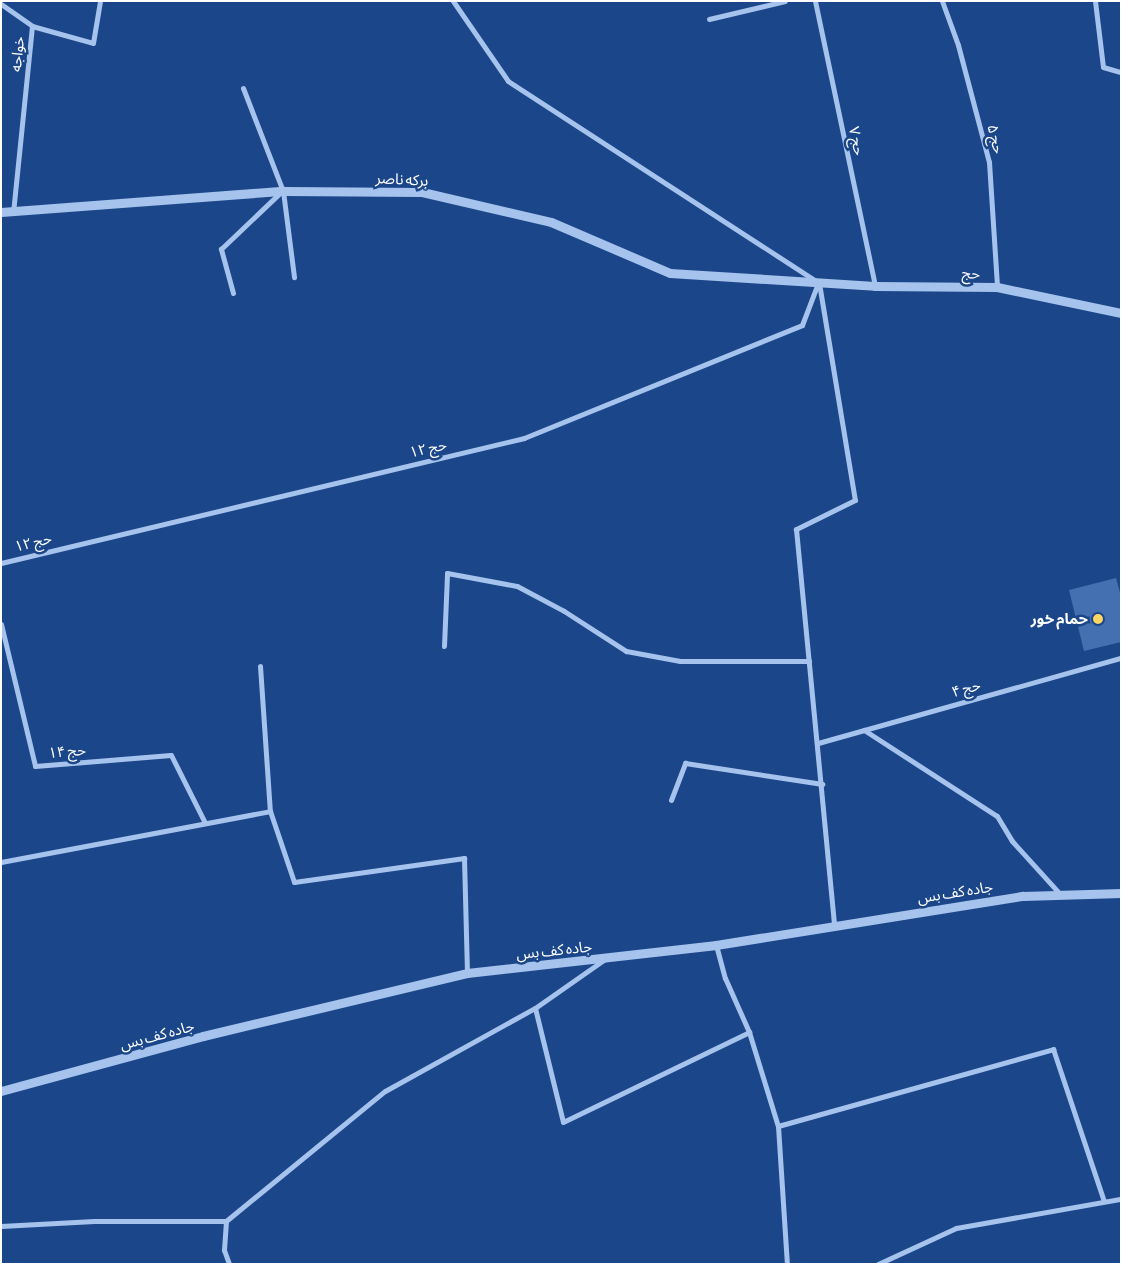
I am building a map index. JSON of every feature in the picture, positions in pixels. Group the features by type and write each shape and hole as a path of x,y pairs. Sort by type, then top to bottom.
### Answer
{"street":[{"path":"32,26 93,43 100,1"},
{"path":"453,1 508,81 819,283 855,500 796,529 822,784 834,925"},
{"path":"710,19 785,1"},
{"name":"حج ۷","path":"815,1 875,286"},
{"name":"حج ۵","path":"942,1 958,45 989,162 997,287"},
{"path":"1095,1 1104,67 1121,72"},
{"name":"خواجه","path":"1,4 32,26 13,212"},
{"path":"243,88 283,191 294,277"},
{"path":"233,293 220,249 283,191"},
{"name":"برکه ناصر","path":"1,212 283,191 422,192 551,222 670,272 819,283"},
{"name":"حج","path":"819,283 875,286 997,287 1121,313"},
{"name":"حج ۱۲","path":"1,563 524,438 802,325 819,283"},
{"path":"444,646 447,572 518,586 564,611 626,651 680,661 810,661"},
{"name":"حج ۱۴","path":"1,624 35,766 171,755 205,823"},
{"name":"حج ۴","path":"818,743 1121,658"},
{"path":"260,666 270,811 294,882 464,858 467,972"},
{"path":"864,730 997,816 1012,841 1061,895"},
{"path":"671,800 685,763 822,784"},
{"path":"1,862 270,811"},
{"name":"جاده کف بس","path":"1,1091 203,1036 467,972 716,945 1023,896 1121,893"},
{"path":"716,945 725,978 749,1032 778,1126 787,1264"},
{"path":"1,1226 94,1221 226,1221 385,1091 535,1008 606,958"},
{"path":"535,1008 563,1122 749,1032"},
{"path":"778,1126 1053,1049 1104,1201"},
{"path":"878,1264 956,1228 1121,1199"},
{"path":"226,1221 224,1250 229,1264"}],"building":[{"name":"حمام خور","path":"1116,578 1121,596 1121,642 1084,651 1069,590"}],"place":[{"name":"حمام خور","path":"1098,619"}]}
